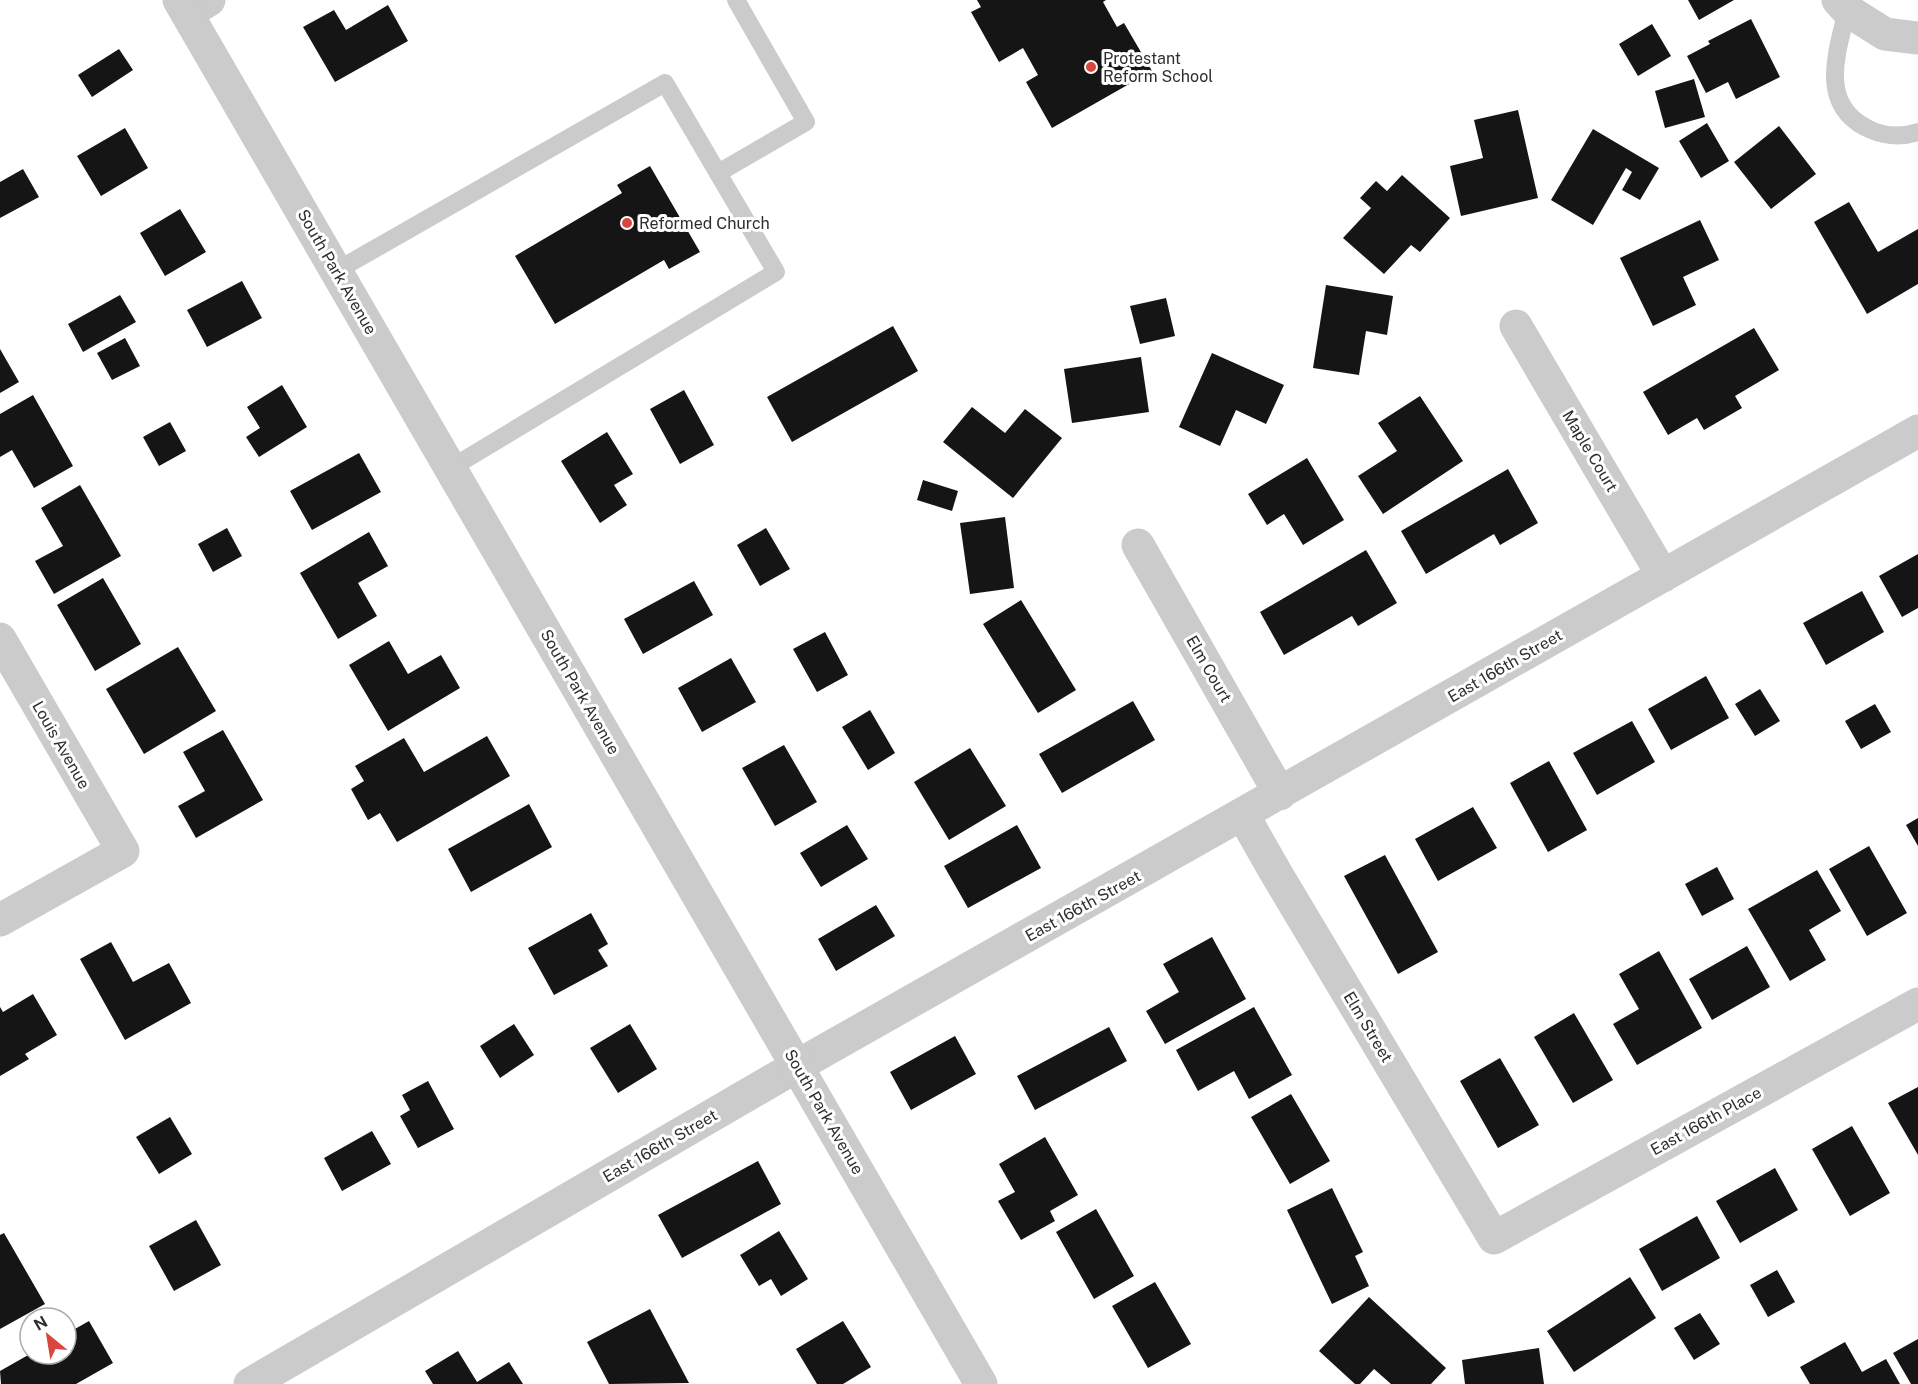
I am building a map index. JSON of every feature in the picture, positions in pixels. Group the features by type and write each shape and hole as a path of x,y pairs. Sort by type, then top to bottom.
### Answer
{"street":[{"name":"South Park Avenue","path":"191,4 336,270 981,1384"},
{"path":"1843,5 1885,34 1918,38"},
{"name":"Maple Court","path":"1516,326 1663,576"},
{"name":"East 166th Street","path":"250,1384 797,1066 1918,431"},
{"name":"Elm Court","path":"1138,545 1280,794"},
{"name":"Louis Avenue","path":"0,639 123,851 0,920"},
{"name":"Elm Street","path":"1243,815 1494,1238"},
{"name":"East 166th Place","path":"1494,1238 1918,1004"}],"lane":[{"path":"718,173 806,122 736,0"},
{"path":"1843,5 1834,75 1836,93 1844,109 1860,124 1873,132 1899,135 1918,132"},
{"path":"336,270 665,83 776,272 450,468"}],"building":[{"name":"Protestant Reform School","path":"977,0 1106,0 1103,2 1117,27 1124,23 1152,71 1052,128 1026,82 1038,75 1023,48 999,62 971,12 981,7"},
{"path":"1688,0 1734,0 1699,20"},
{"path":"388,5 408,41 335,82 303,27 334,10 346,30"},
{"path":"1751,19 1780,77 1736,99 1728,82 1706,93 1687,56 1710,44 1708,41"},
{"path":"1652,24 1671,56 1638,76 1619,44"},
{"path":"119,49 133,70 92,97 78,75"},
{"path":"1694,79 1705,117 1665,128 1655,91"},
{"path":"1518,110 1538,198 1461,216 1450,166 1483,158 1474,120"},
{"path":"1707,123 1729,161 1701,178 1679,141"},
{"path":"1779,126 1816,174 1771,209 1734,162"},
{"path":"125,128 148,168 101,196 77,156"},
{"path":"1593,129 1659,168 1640,200 1622,190 1632,172 1626,168 1593,225 1551,200"},
{"name":"Reformed Church","path":"650,166 700,252 669,269 664,260 555,324 515,256 622,193 617,185"},
{"path":"23,169 39,197 0,218 0,182"},
{"path":"1402,175 1450,218 1420,252 1411,245 1384,274 1343,238 1371,208 1360,198 1376,181 1387,191"},
{"path":"1849,202 1878,252 1918,229 1918,284 1867,314 1814,222"},
{"path":"180,209 206,252 165,276 140,233"},
{"path":"1700,220 1719,260 1683,277 1696,305 1653,326 1620,258"},
{"path":"242,281 262,318 207,347 187,310"},
{"path":"1326,285 1393,296 1387,335 1366,331 1359,375 1313,368"},
{"path":"120,295 136,322 83,352 68,324"},
{"path":"1166,298 1175,336 1140,344 1130,306"},
{"path":"893,326 918,371 792,442 767,397"},
{"path":"1754,328 1779,370 1735,396 1742,408 1704,430 1697,418 1668,435 1643,392"},
{"path":"125,338 140,366 112,380 97,353"},
{"path":"0,349 19,382 0,393"},
{"path":"1212,353 1284,385 1266,424 1236,410 1220,446 1179,427"},
{"path":"1141,357 1149,412 1072,423 1064,369"},
{"path":"282,385 307,427 259,457 246,437 260,428 247,407"},
{"path":"684,390 714,445 680,464 650,409"},
{"path":"33,395 73,466 34,488 12,450 0,457 0,414"},
{"path":"1420,396 1463,461 1383,514 1358,476 1397,451 1378,423"},
{"path":"972,407 1005,433 1025,409 1062,438 1013,498 943,442"},
{"path":"170,422 186,451 159,466 143,437"},
{"path":"607,432 633,474 614,485 627,505 600,523 561,461"},
{"path":"359,453 381,492 312,530 290,491"},
{"path":"1307,458 1344,520 1303,545 1284,514 1267,525 1248,494"},
{"path":"1508,469 1538,523 1500,545 1494,534 1426,574 1401,531"},
{"path":"923,480 958,491 952,511 917,500"},
{"path":"80,485 121,556 54,594 35,561 63,546 41,508"},
{"path":"1005,517 1014,588 970,594 960,523"},
{"path":"227,528 242,556 213,572 198,544"},
{"path":"766,528 790,569 760,586 737,545"},
{"path":"369,532 388,566 358,583 377,616 338,639 300,573"},
{"path":"1366,550 1397,603 1358,626 1352,616 1284,655 1260,612"},
{"path":"1918,554 1918,608 1902,617 1879,576"},
{"path":"103,578 141,644 95,671 57,605"},
{"path":"694,581 713,615 643,654 624,619"},
{"path":"1862,591 1884,632 1826,665 1803,623"},
{"path":"1021,600 1076,690 1038,713 983,624"},
{"path":"825,632 848,675 817,692 793,649"},
{"path":"389,641 408,674 441,655 460,688 388,731 349,665"},
{"path":"178,647 216,711 144,754 106,689"},
{"path":"731,658 756,702 702,732 678,688"},
{"path":"1706,676 1729,718 1671,750 1648,709"},
{"path":"1760,689 1780,721 1755,736 1735,704"},
{"path":"1133,701 1155,740 1062,793 1039,754"},
{"path":"1875,704 1891,732 1861,749 1845,721"},
{"path":"870,710 895,753 868,770 842,727"},
{"path":"1632,721 1655,762 1597,795 1573,753"},
{"path":"223,730 263,800 196,838 178,806 205,791 183,752"},
{"path":"487,736 510,776 397,842 380,813 368,820 351,789 364,781 355,766 404,738 424,772"},
{"path":"784,745 817,802 775,826 742,768"},
{"path":"970,748 1006,806 949,840 914,782"},
{"path":"1549,761 1587,830 1548,852 1510,783"},
{"path":"529,804 552,847 471,892 448,849"},
{"path":"1473,807 1497,848 1438,881 1415,839"},
{"path":"1918,818 1918,846 1906,825"},
{"path":"847,825 868,859 821,887 800,853"},
{"path":"1017,825 1041,868 968,908 944,866"},
{"path":"1869,846 1907,913 1867,936 1829,869"},
{"path":"1385,855 1438,952 1398,974 1344,876"},
{"path":"1717,867 1734,899 1702,916 1685,884"},
{"path":"1817,870 1841,911 1809,930 1826,960 1790,981 1748,909"},
{"path":"876,905 895,936 836,971 818,939"},
{"path":"591,913 608,944 598,950 608,966 554,995 528,948"},
{"path":"1212,937 1246,999 1165,1044 1146,1011 1179,992 1163,964"},
{"path":"111,942 133,982 169,963 191,1003 125,1040 80,959"},
{"path":"1747,946 1770,987 1712,1020 1689,979"},
{"path":"1659,951 1702,1028 1637,1065 1613,1024 1639,1009 1619,974"},
{"path":"33,994 57,1035 25,1054 29,1059 0,1076 0,1007 3,1012"},
{"path":"1254,1007 1292,1075 1249,1099 1234,1071 1198,1091 1176,1050"},
{"path":"1574,1013 1613,1080 1573,1103 1534,1037"},
{"path":"514,1024 534,1055 500,1078 480,1046"},
{"path":"630,1024 657,1069 618,1093 590,1048"},
{"path":"1109,1027 1127,1061 1035,1110 1017,1076"},
{"path":"955,1036 976,1074 911,1110 890,1072"},
{"path":"1500,1058 1539,1125 1498,1148 1460,1081"},
{"path":"428,1081 454,1129 418,1148 400,1116 410,1110 402,1095"},
{"path":"1918,1087 1918,1155 1888,1103"},
{"path":"1291,1094 1330,1161 1290,1184 1251,1117"},
{"path":"170,1117 192,1154 159,1174 136,1137"},
{"path":"1852,1126 1890,1193 1850,1216 1812,1149"},
{"path":"372,1131 391,1164 342,1191 324,1158"},
{"path":"1045,1137 1078,1195 1050,1211 1055,1221 1021,1240 998,1201 1015,1192 999,1164"},
{"path":"758,1161 781,1204 682,1258 658,1215"},
{"path":"1775,1168 1798,1210 1740,1243 1716,1201"},
{"path":"1332,1188 1363,1252 1355,1256 1369,1286 1332,1304 1287,1210"},
{"path":"1096,1209 1134,1276 1094,1299 1056,1232"},
{"path":"1697,1216 1720,1258 1662,1291 1639,1249"},
{"path":"196,1220 221,1265 174,1291 149,1246"},
{"path":"779,1231 808,1279 781,1296 771,1279 759,1286 740,1255"},
{"path":"4,1233 45,1304 18,1306 18,1319 0,1329 0,1235"},
{"path":"1777,1270 1795,1302 1768,1317 1750,1285"},
{"path":"1630,1277 1656,1318 1574,1372 1547,1331"},
{"path":"1155,1282 1191,1344 1148,1368 1112,1306"},
{"path":"1369,1297 1446,1368 1431,1384 1391,1384 1374,1369 1360,1384 1355,1384 1319,1351"},
{"path":"650,1309 689,1383 609,1384 587,1342"},
{"path":"1700,1313 1720,1344 1694,1360 1674,1328"},
{"path":"89,1321 113,1363 76,1384 1,1384 0,1371 18,1361 18,1366 78,1366 78,1327"},
{"path":"843,1321 871,1367 843,1384 817,1384 796,1349"},
{"path":"1918,1339 1918,1384 1911,1384 1893,1353"},
{"path":"1845,1342 1862,1372 1886,1359 1900,1384 1810,1384 1800,1367"},
{"path":"1539,1348 1544,1384 1465,1384 1462,1360"},
{"path":"458,1351 477,1382 509,1362 523,1384 433,1384 425,1371"}],"place":[{"name":"Protestant Reform School","path":"1091,67"},
{"name":"Reformed Church","path":"627,223"}]}
